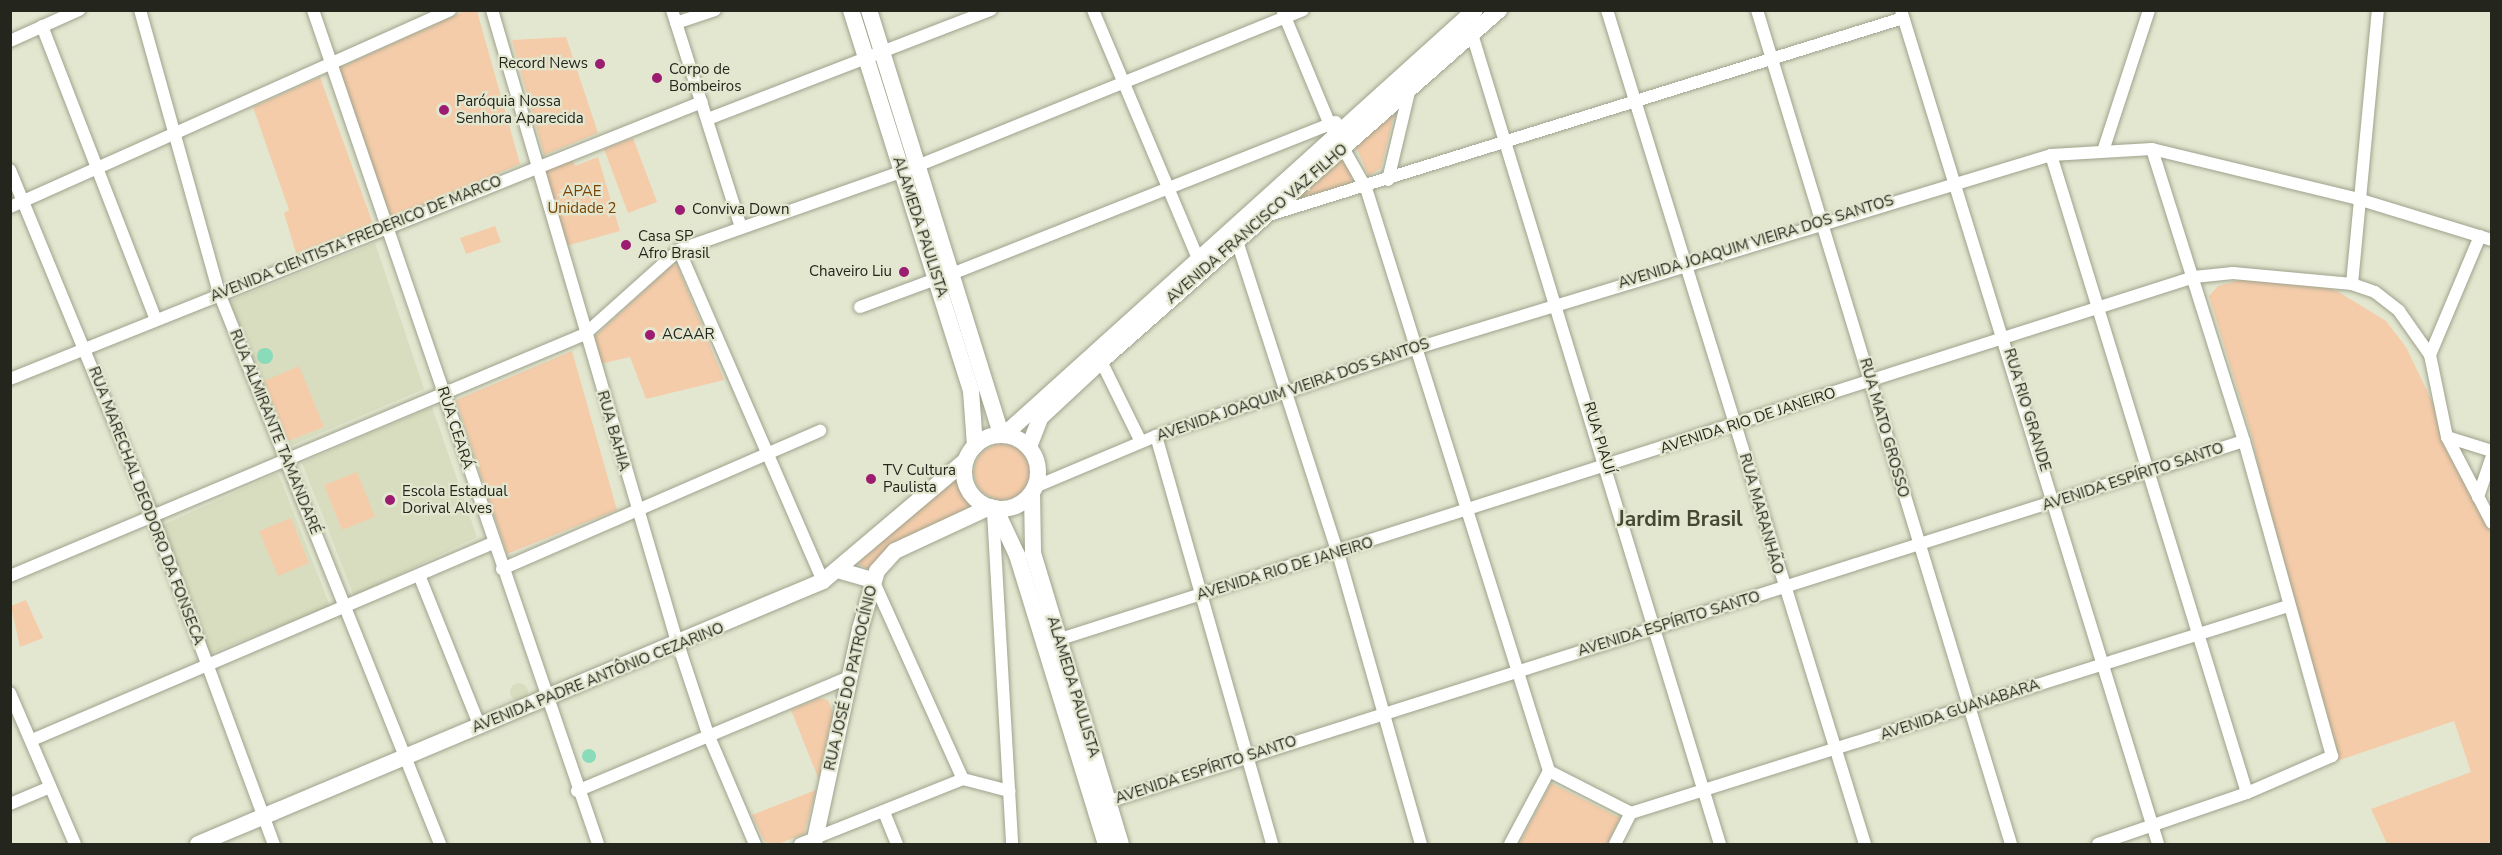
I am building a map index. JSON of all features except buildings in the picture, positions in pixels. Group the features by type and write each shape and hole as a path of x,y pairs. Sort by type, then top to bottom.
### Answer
{"main road":[{"name":"ALAMEDA PAULISTA","path":"851,10 867,62 910,169"},
{"name":"ALAMEDA PAULISTA","path":"869,10 884,55 910,169 943,277 1002,435"},
{"name":"AVENIDA FRANCISCO VAZ FILHO","path":"1002,435 1197,256 1337,135 1475,10"},
{"name":"AVENIDA FRANCISCO VAZ FILHO","path":"1029,447 1040,418 1101,361 1268,215 1337,135 1410,88 1496,13"},
{"name":"ALAMEDA PAULISTA","path":"943,277 970,391 970,453"},
{"path":"1002,435 1029,447 1038,466 1034,490 1016,506 992,507 966,483 970,453 1002,435"},
{"name":"AVENIDA PADRE ANTÔNIO CEZARINO","path":"198,844 679,646 823,581 841,571 970,453"},
{"name":"ALAMEDA PAULISTA","path":"1034,490 1033,554 1052,641 1101,804 1106,844"},
{"name":"ALAMEDA PAULISTA","path":"992,507 1052,641"},
{"name":"RUA JOSÉ DO PATROCÍNIO","path":"810,842 873,580 895,551 992,507"},
{"path":"841,571 873,580"},
{"name":"ALAMEDA PAULISTA","path":"1101,804 1121,844"}],"street":[{"path":"10,41 79,10"},
{"name":"RUA ALMIRANTE TAMANDARÉ","path":"140,10 219,293 440,844"},
{"name":"RUA CEARÁ","path":"313,10 328,64 548,699 577,791 598,844"},
{"path":"10,207 450,10"},
{"name":"RUA BAHIA","path":"492,10 539,166 636,510 708,734 755,844"},
{"path":"672,10 740,225"},
{"path":"676,23 715,10"},
{"path":"708,119 867,62 991,10"},
{"path":"1093,10 1197,256"},
{"path":"10,576 152,515 287,462 443,393 585,334 679,250 740,225 910,169 1284,14 1303,10"},
{"path":"1496,13 1512,10"},
{"name":"RUA MARANHÃO","path":"1607,10 1633,102 1736,425 1783,589 1865,844"},
{"name":"RUA MATO GROSSO","path":"1757,10 1871,382 1918,547 2011,844"},
{"path":"2104,148 2149,10"},
{"path":"2352,284 2358,199 2378,10"},
{"path":"1284,14 1324,111 1366,188 1549,771 1510,844"},
{"path":"1268,215 1366,188 1773,59 1902,14"},
{"name":"RUA RIO GRANDE","path":"1902,14 2006,340 2101,665 2158,844"},
{"path":"42,26 155,318"},
{"name":"RUA PIAUÍ","path":"1472,34 1558,303 1608,467 1652,630 1720,844"},
{"path":"1388,180 1410,88"},
{"name":"AVENIDA CIENTISTA FREDERICO DE MARCO","path":"10,379 155,318 385,230 702,102"},
{"path":"1316,130 1324,111"},
{"path":"860,307 943,277 1316,130 1337,135"},
{"name":"AVENIDA JOAQUIM VIEIRA DOS SANTOS","path":"1034,490 1156,436 1417,348 1821,222 2051,155 2104,148 2152,149 2358,199 2486,238"},
{"path":"2098,844 2247,793 2332,756 2288,606 2244,441 2152,149"},
{"path":"2051,155 2150,471 2196,634 2247,793"},
{"name":"RUA MARECHAL DEODORO DA FONSECA","path":"10,170 152,515 274,844"},
{"path":"2486,238 2430,355 2447,437 2492,523"},
{"path":"1236,241 1338,553 1380,714 1421,844"},
{"path":"679,250 823,581"},
{"name":"AVENIDA RIO DE JANEIRO","path":"1052,641 1469,512 2006,340 2194,277 2309,276 2352,284 2375,292 2399,311 2430,355"},
{"path":"1101,361 1141,442"},
{"path":"502,569 820,431"},
{"path":"1156,436 1203,595 1245,758 1272,844"},
{"path":"2447,437 2492,453 2478,496"},
{"name":"AVENIDA ESPÍRITO SANTO","path":"1101,804 1380,714 1918,547 2244,441"},
{"path":"992,507 1012,844"},
{"path":"32,740 347,609 493,543"},
{"path":"419,575 480,727"},
{"path":"873,580 963,779"},
{"name":"AVENIDA GUANABARA","path":"1631,813 1704,792 2288,606"},
{"path":"577,791 708,734 849,677"},
{"path":"10,693 75,844"},
{"path":"1549,771 1631,813 1615,844"},
{"path":"810,842 963,779 1009,791"},
{"path":"10,804 50,787"},
{"path":"884,812 897,844"}],"shaded area":[{"path":"375,243 424,389 288,447 230,301"},
{"path":"265,348 271,350 273,356 271,362 265,364 259,362 257,356 259,350"},
{"name":"Escola Estadual Dorival Alves","path":"432,407 477,537 354,596 302,463"},
{"path":"278,473 330,606 209,654 156,528"},
{"path":"519,683 525,686 528,692 525,698 519,701 513,698 510,692 513,686"},
{"path":"589,749 594,751 596,756 594,761 589,763 584,761 582,756 584,751"}],"green space":[{"path":"464,11 477,11 520,164 389,219 339,68"},
{"path":"566,37 598,133 544,155 512,40"},
{"path":"320,77 373,224 296,253 284,213 289,210 253,107"},
{"path":"1395,111 1381,168 1369,176 1355,145"},
{"path":"633,138 657,202 628,213 604,149"},
{"name":"APAE Unidade 2","path":"571,157 575,166 598,157 620,231 566,246 544,168"},
{"path":"1344,158 1352,176 1350,185 1298,198 1336,159"},
{"path":"495,226 501,242 466,254 460,238"},
{"name":"ACAAR","path":"672,265 677,265 724,380 646,399 630,357 600,364 592,339"},
{"path":"2247,278 2304,281 2337,291 2386,321 2406,347 2491,524 2491,844 2387,844 2371,809 2471,772 2454,721 2337,761 2288,606 2252,437 2209,296 2218,286"},
{"path":"572,351 617,510 507,554 456,400"},
{"path":"299,366 324,427 288,441 264,381"},
{"path":"1002,444 1013,446 1022,452 1028,461 1030,472 1028,483 1022,492 1013,498 1002,500 991,498 982,492 976,483 974,472 976,461 982,452 991,446"},
{"path":"357,472 375,517 342,530 324,485"},
{"path":"957,476 964,496 978,509 872,570 857,564"},
{"path":"291,518 309,563 278,576 259,531"},
{"path":"26,600 43,638 20,647 11,606"},
{"path":"819,698 828,700 833,713 819,780 791,710"},
{"path":"1551,783 1620,818 1607,844 1519,844"},
{"path":"816,790 804,834 778,844 765,842 752,815"}],"place":[{"name":"Record News","path":"600,64"},
{"name":"Corpo de Bombeiros","path":"657,78"},
{"name":"Paróquia Nossa Senhora Aparecida","path":"444,110"},
{"name":"Conviva Down","path":"680,210"},
{"name":"Casa SP Afro Brasil","path":"626,245"},
{"name":"Chaveiro Liu","path":"904,272"},
{"name":"ACAAR","path":"650,335"},
{"name":"TV Cultura Paulista","path":"871,479"},
{"name":"Escola Estadual Dorival Alves","path":"390,500"}],"district":[{"name":"Jardim Brasil","path":"1680,519"}]}
